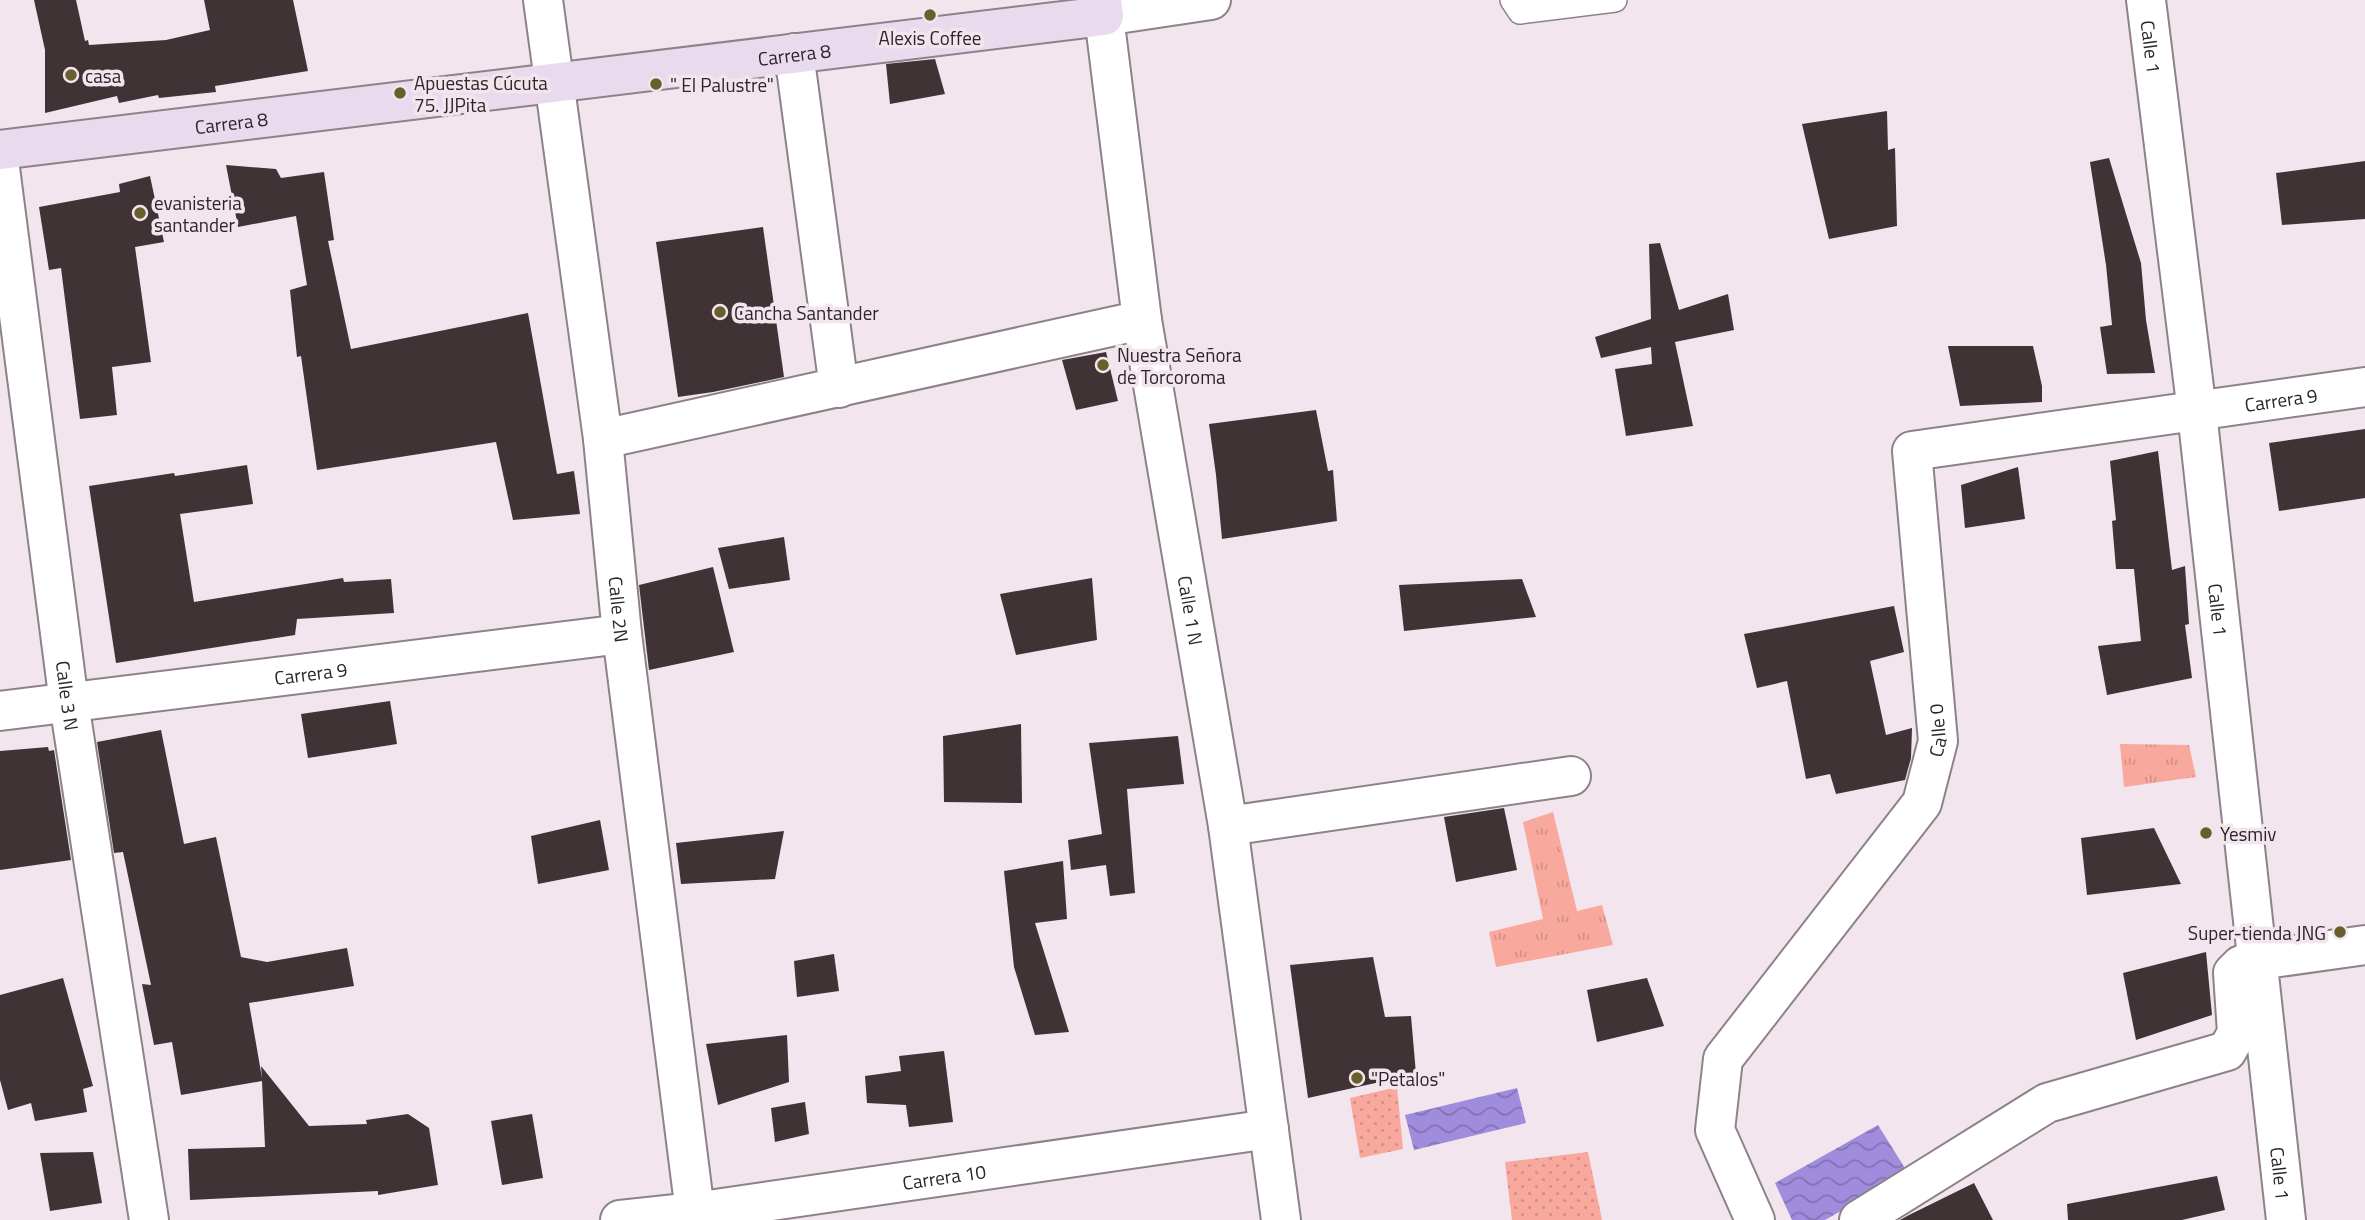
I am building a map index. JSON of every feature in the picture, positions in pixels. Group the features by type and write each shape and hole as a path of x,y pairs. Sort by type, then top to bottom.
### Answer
{"street":[{"name":"Calle 2N","path":"543,0 603,439 622,634 695,1216"},
{"name":"Carrera 8","path":"0,150 555,83 1103,8 1211,0"},
{"name":"Calle 1","path":"2146,0 2197,412 2286,1220"},
{"name":"Calle 1 N","path":"1103,8 1142,320 1228,826 1281,1220"},
{"path":"793,52 839,388"},
{"name":"Calle 3 N","path":"0,168 69,703 149,1220"},
{"path":"603,439 1142,320"},
{"name":"Carrera 9","path":"2197,412 2365,387"},
{"name":"Calle 0","path":"1755,1220 1715,1130 1723,1059 1922,803 1938,741 1912,451 2197,412"},
{"name":"Carrera 9","path":"0,711 622,634"},
{"path":"1228,826 1571,776"},
{"path":"1859,1220 2047,1103 2227,1051 2237,1032 2233,973 2241,965 2260,974 2365,945"},
{"name":"Carrera 10","path":"620,1220 695,1216 1269,1129"}],"lane":[{"path":"1512,0 1520,12 1615,0"}],"green space":[{"path":"2120,744 2189,745 2196,777 2124,787"},
{"path":"1553,812 1577,911 1602,905 1613,945 1496,967 1489,932 1543,919 1523,822"},
{"path":"1397,1087 1403,1149 1360,1158 1350,1098"},
{"path":"1588,1152 1602,1220 1512,1220 1505,1162"}],"water":[{"path":"1517,1088 1526,1123 1414,1150 1405,1115"},
{"path":"1878,1125 1908,1173 1825,1220 1792,1220 1775,1183"}],"building":[{"path":"34,0 76,0 85,41 88,40 89,45 166,40 210,30 204,0 293,0 308,71 215,86 216,92 159,98 158,95 119,103 117,96 45,113 45,50"},
{"path":"935,59 945,94 890,104 886,64"},
{"path":"1887,111 1888,150 1895,148 1897,226 1829,239 1802,124"},
{"path":"2109,158 2141,263 2146,320 2155,373 2107,374 2100,327 2112,325 2090,162"},
{"path":"2365,161 2365,219 2282,225 2276,173"},
{"path":"226,165 276,169 281,178 324,172 334,240 328,241 351,349 528,313 557,474 574,471 580,514 513,520 496,442 317,470 301,356 297,357 290,290 307,285 296,216 238,227"},
{"path":"150,176 164,242 135,247 151,362 112,367 117,415 80,419 61,268 49,270 39,207 120,192 119,184"},
{"name":"Cancha Santander","path":"763,227 784,377 678,397 656,242"},
{"path":"1660,243 1679,310 1728,294 1734,330 1675,342 1693,426 1626,436 1615,369 1652,364 1651,347 1601,358 1595,337 1651,319 1649,244"},
{"path":"1948,346 2033,346 2042,386 2042,402 1960,406"},
{"path":"1106,352 1118,401 1076,410 1062,360"},
{"path":"1316,410 1328,471 1333,470 1337,521 1222,539 1209,424"},
{"path":"2365,429 2365,498 2279,511 2269,443"},
{"path":"2158,451 2172,570 2185,566 2189,624 2185,625 2192,678 2107,695 2098,646 2141,641 2134,569 2116,569 2112,521 2116,520 2110,461"},
{"path":"247,465 253,504 180,514 194,602 343,578 344,582 391,579 394,613 297,619 295,635 116,663 89,486"},
{"path":"2018,467 2025,519 1965,528 1961,485"},
{"path":"784,537 790,580 729,589 718,548"},
{"path":"713,567 734,652 649,670 639,585"},
{"path":"1092,578 1097,640 1016,655 1000,594"},
{"path":"1522,579 1536,617 1404,631 1399,585"},
{"path":"1894,606 1904,652 1870,661 1886,735 1912,728 1911,758 1905,780 1836,794 1830,774 1806,779 1787,681 1757,688 1744,634"},
{"path":"390,701 397,744 308,758 301,714"},
{"path":"1021,724 1022,803 944,802 943,736"},
{"path":"161,730 184,844 216,837 241,957 267,962 347,948 354,986 249,1003 262,1078 261,1066 309,1126 367,1124 366,1120 408,1114 429,1128 438,1185 378,1195 378,1191 190,1200 188,1149 265,1147 262,1081 181,1095 172,1042 154,1045 142,984 151,985 123,852 114,853 97,742"},
{"path":"1178,736 1184,784 1127,789 1135,893 1110,896 1106,865 1071,870 1068,840 1102,834 1089,743"},
{"path":"48,747 49,751 54,750 71,860 0,870 0,751"},
{"path":"1504,808 1517,870 1456,882 1444,817"},
{"path":"600,820 609,870 538,884 531,836"},
{"path":"2154,828 2181,884 2087,895 2081,838"},
{"path":"784,831 775,879 681,884 676,843"},
{"path":"1063,861 1067,919 1035,923 1069,1032 1035,1035 1014,967 1004,871"},
{"path":"2206,952 2212,1015 2136,1040 2123,973"},
{"path":"834,954 839,991 797,997 794,961"},
{"path":"1373,957 1385,1017 1411,1016 1416,1074 1308,1098 1290,965"},
{"path":"63,978 93,1086 83,1089 87,1112 35,1121 31,1103 8,1110 0,1080 0,995"},
{"path":"1647,978 1664,1026 1597,1042 1587,990"},
{"path":"787,1035 789,1082 718,1105 706,1044"},
{"path":"944,1051 953,1122 909,1127 906,1105 867,1103 865,1076 901,1071 899,1056"},
{"path":"805,1102 809,1134 775,1142 771,1108"},
{"path":"532,1114 543,1178 502,1185 491,1121"},
{"path":"93,1152 102,1203 50,1211 40,1153"},
{"path":"2217,1176 2225,1210 2182,1220 2068,1220 2067,1204"},
{"path":"1974,1183 1993,1220 1900,1220 1909,1215"}],"place":[{"name":"Alexis Coffee","path":"930,15"},
{"name":"casa","path":"71,75"},
{"name":"\" El Palustre\"","path":"656,84"},
{"name":"Apuestas Cúcuta 75. JJPita","path":"400,93"},
{"name":"evanisteria santander","path":"140,213"},
{"name":"Cancha Santander","path":"720,312"},
{"name":"Nuestra Señora de Torcoroma","path":"1103,365"},
{"name":"Yesmiv","path":"2206,833"},
{"name":"Super-tienda JNG","path":"2340,932"},
{"name":"\"Petalos\"","path":"1357,1078"}]}
